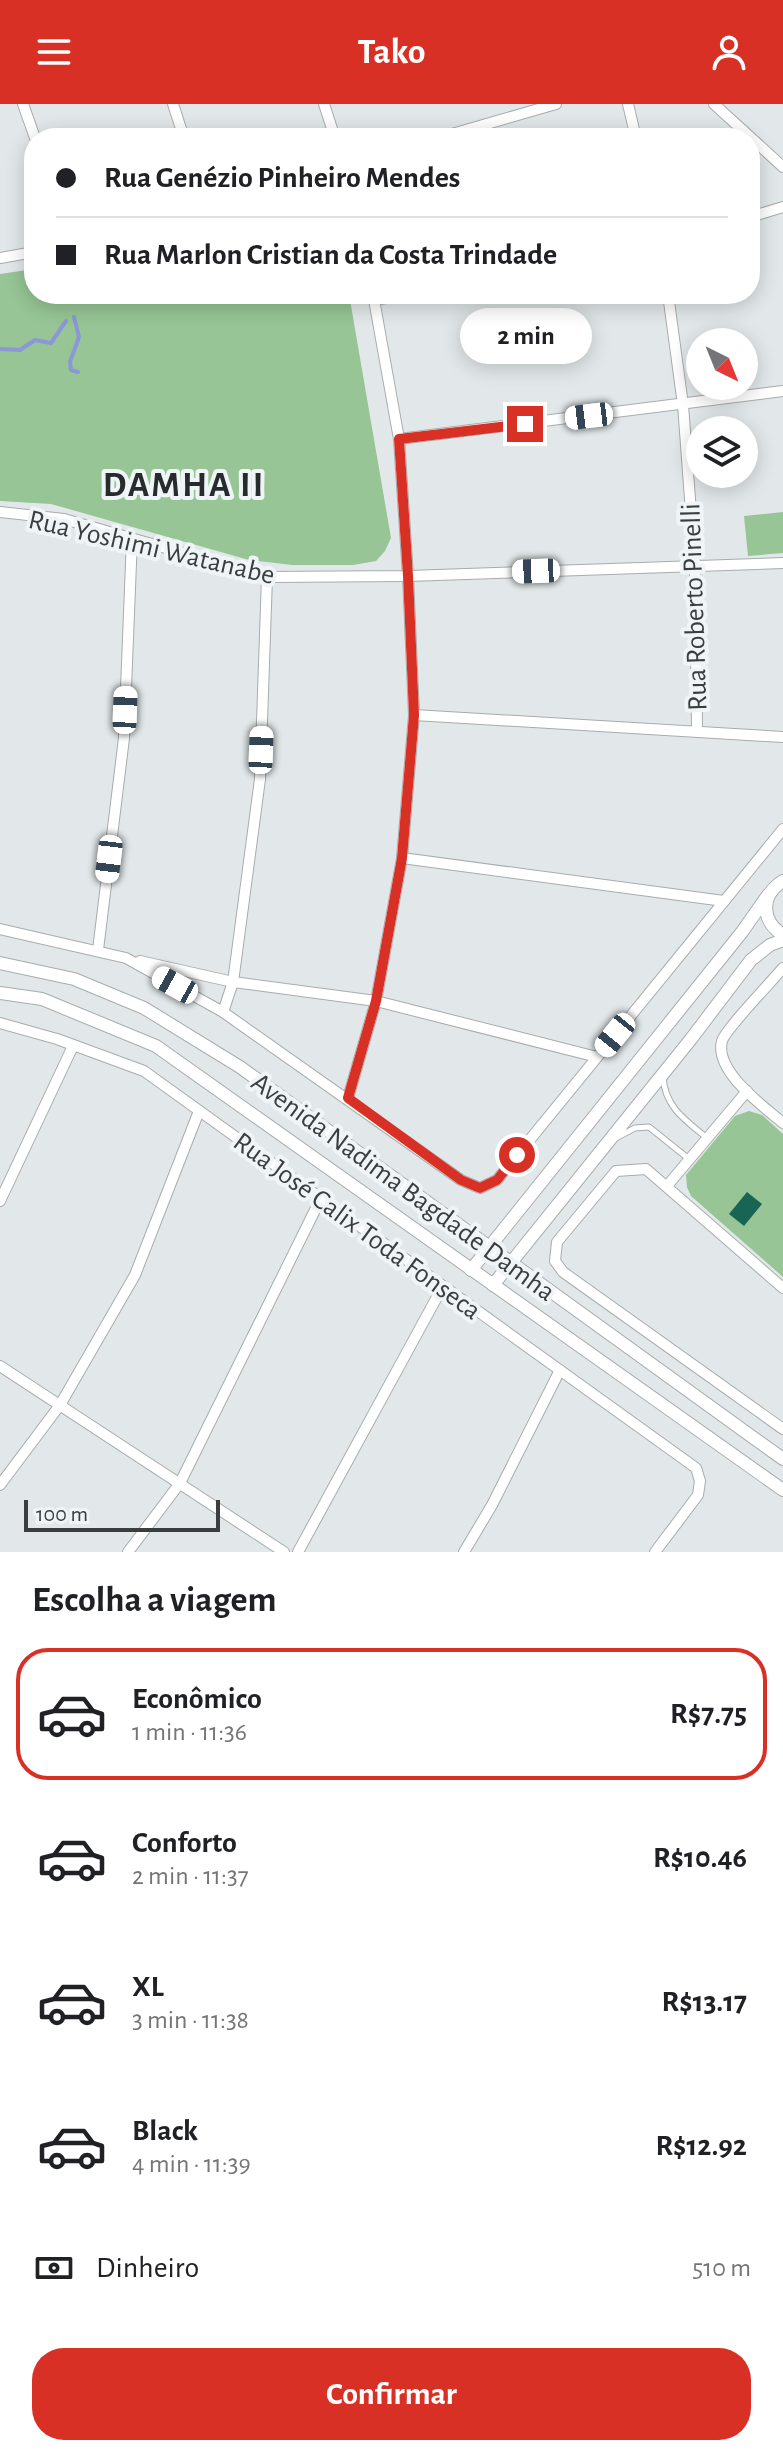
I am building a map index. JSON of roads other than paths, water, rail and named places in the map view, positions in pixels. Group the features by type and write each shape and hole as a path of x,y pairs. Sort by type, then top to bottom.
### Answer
{"street":[{"path":"23,104 31,128"},
{"path":"173,104 181,128"},
{"path":"324,104 332,128"},
{"path":"473,128 556,104"},
{"path":"628,104 634,128"},
{"path":"714,104 740,128"},
{"path":"760,146 783,167"},
{"path":"760,214 783,207"},
{"path":"0,258 24,254"},
{"path":"348,1098 376,1001 402,858 414,715 399,439 375,304"},
{"name":"Rua Roberto Pinelli","path":"669,304 683,405 695,566 697,730"},
{"path":"399,439 783,391"},
{"name":"Rua Yoshimi Watanabe","path":"0,512 64,519 267,577 408,576 783,563"},
{"path":"98,950 124,738 132,538"},
{"path":"223,1012 233,982 260,779 267,577"},
{"path":"414,715 783,737"},
{"path":"126,958 223,1012 461,1180 480,1188 497,1180 783,829"},
{"path":"402,858 724,901"},
{"path":"493,1285 751,960 783,938 769,923 766,914 777,885"},
{"path":"471,1270 777,885"},
{"path":"0,929 233,982 376,1001 597,1057"},
{"name":"Avenida Nadima Bagdade Damha","path":"0,963 74,979 144,1008 240,1067 783,1459"},
{"path":"783,968 723,1038 721,1055 747,1091 783,1123"},
{"name":"Avenida Nadima Bagdade Damha","path":"0,993 42,999 156,1046 783,1490"},
{"path":"671,1022 691,1039"},
{"name":"Rua José Calix Toda Fonseca","path":"0,1023 20,1027 144,1071 696,1468 700,1481 698,1495 655,1552"},
{"path":"0,1201 73,1046"},
{"path":"747,1091 667,1186 783,1288"},
{"path":"0,1485 60,1405 135,1275 199,1111"},
{"path":"588,1125 608,1142"},
{"name":"Avenida Nadima Bagdade Damha","path":"667,1186 646,1169 616,1171 557,1242 555,1261 563,1272 783,1429"},
{"path":"128,1552 180,1483 321,1198"},
{"path":"298,1552 443,1286"},
{"path":"0,1366 284,1552"},
{"path":"464,1552 492,1505 560,1370"}],"lane":[{"path":"663,1074 664,1093 671,1104 681,1117 707,1138"},
{"path":"608,1142 635,1128 649,1127 690,1159"}],"waterway":[{"path":"74,317 79,337 70,362 71,370 78,372"},
{"path":"0,349 20,350 35,340 51,343 66,321"}],"district":[{"name":"DAMHA II","path":"184,483"}]}
